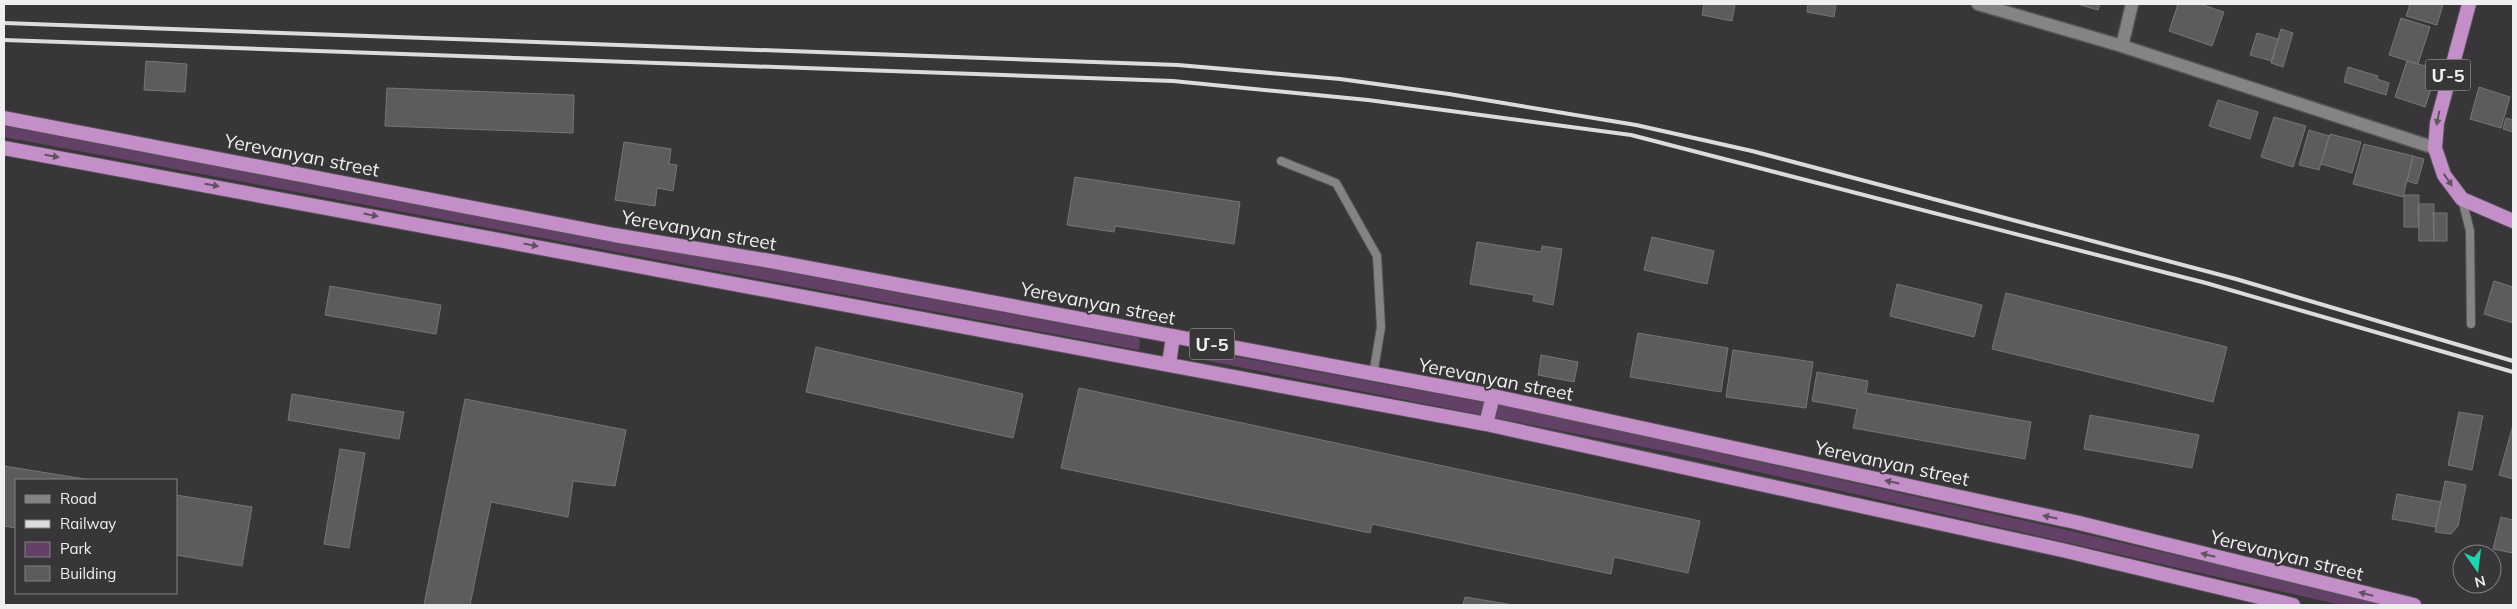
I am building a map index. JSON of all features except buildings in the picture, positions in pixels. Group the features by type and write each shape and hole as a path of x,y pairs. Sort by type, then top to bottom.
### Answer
{"highway":[{"name":"Մ-5","path":"2469,4 2436,123 2435,148 2444,175 2462,199 2513,221"},
{"name":"Yerevanyan street","path":"4,118 614,235 776,262 1493,396 2076,522 2414,605"},
{"name":"Մ-5","path":"4,148 1486,424 2023,541 2293,605"},
{"path":"1169,364 1173,336"},
{"path":"1486,424 1493,396"}],"street":[{"path":"1978,4 2122,46 2435,148"},
{"path":"2122,46 2132,4"}],"lane":[{"path":"1281,161 1336,183 1377,256 1381,327 1373,375"},
{"path":"2462,199 2470,231 2471,324"}],"green space":[{"path":"4,126 1140,338 1139,350 4,137"},
{"path":"1194,349 1526,410 2071,531 2391,605 2341,605 1679,454 1193,358"}],"railway":[{"path":"4,23 1178,65 1340,79 1449,94 1636,125 1752,151 2236,279 2513,361"},
{"path":"4,40 1173,81 1368,100 1631,135 2206,283 2513,372"}]}
